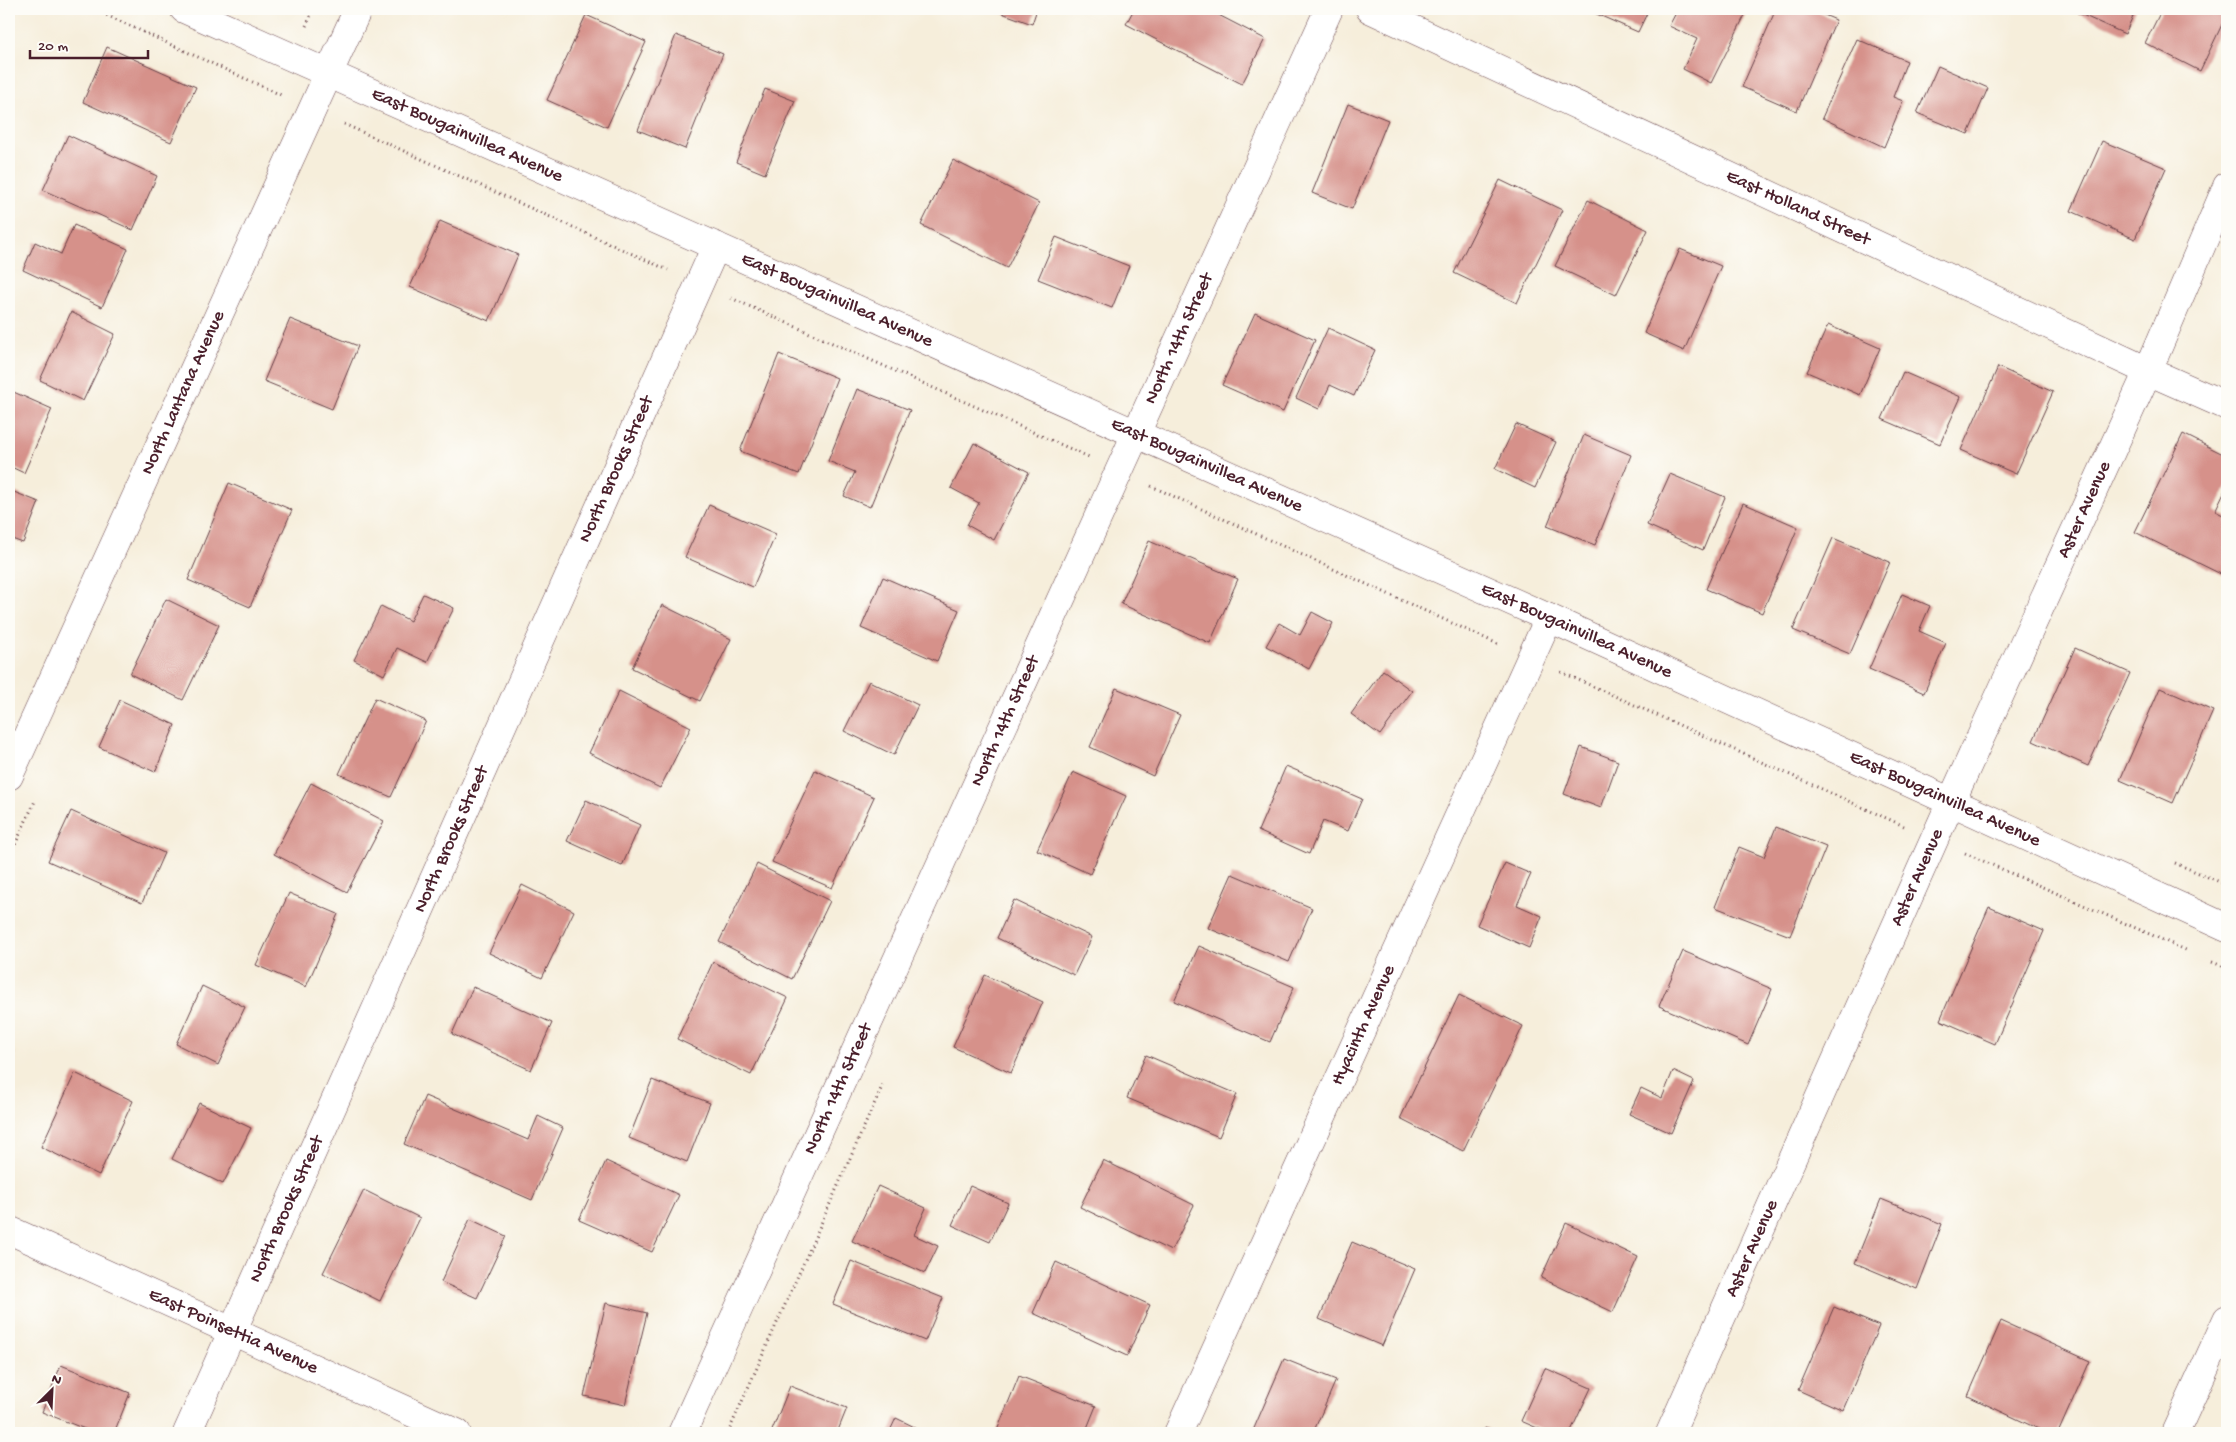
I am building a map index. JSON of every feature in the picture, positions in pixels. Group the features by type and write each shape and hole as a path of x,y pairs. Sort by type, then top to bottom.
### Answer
{"street":[{"name":"East Bougainvillea Avenue","path":"184,9 1549,618 2227,928"},
{"name":"North Lantana Avenue","path":"9,776 358,9"},
{"name":"North 14th Street","path":"682,1433 1329,9"},
{"name":"East Holland Street","path":"1370,9 2227,406"},
{"name":"Aster Avenue","path":"1670,1433 1951,802 2148,371 2227,186"},
{"name":"North Brooks Street","path":"188,1433 716,246"},
{"name":"Hyacinth Avenue","path":"1178,1433 1549,618"},
{"name":"East Poinsettia Avenue","path":"9,1230 232,1333 457,1433"},
{"path":"2175,1433 2227,1319"}],"path":[{"path":"93,9 312,110"},
{"path":"338,132 342,123 1934,840 2192,953"},
{"path":"9,858 38,795"},
{"path":"2210,960 2227,968"},
{"path":"728,1433 884,1082"}],"building":[{"path":"991,9 1037,9 1032,24"},
{"path":"1134,9 1207,9 1265,39 1242,84 1126,24"},
{"path":"1585,9 1649,9 1638,32"},
{"path":"1678,9 1748,9 1711,83 1683,69 1697,39 1669,26"},
{"path":"1776,9 1810,9 1836,20 1797,111 1742,87"},
{"path":"2069,9 2136,9 2125,34"},
{"path":"2162,9 2227,9 2227,14 2200,71 2145,43"},
{"path":"586,15 646,42 607,127 547,100"},
{"path":"676,35 723,54 685,149 638,130"},
{"path":"1857,39 1907,61 1893,97 1903,101 1884,147 1822,118"},
{"path":"107,47 196,87 171,142 83,102"},
{"path":"1938,66 1988,88 1968,134 1917,113"},
{"path":"765,89 795,101 765,174 736,162"},
{"path":"1348,104 1388,120 1352,209 1312,193"},
{"path":"68,135 157,176 133,230 43,190"},
{"path":"2102,141 2166,168 2135,239 2071,211"},
{"path":"953,160 1039,203 1007,268 921,225"},
{"path":"1500,180 1562,210 1517,303 1454,273"},
{"path":"1588,200 1648,230 1616,295 1555,266"},
{"path":"440,221 518,255 489,321 410,287"},
{"path":"74,225 128,249 102,307 23,270 35,242 61,254"},
{"path":"1056,237 1129,266 1112,308 1038,279"},
{"path":"1680,249 1721,266 1684,351 1644,333"},
{"path":"71,312 115,334 83,401 40,380"},
{"path":"1255,313 1315,340 1283,412 1222,385"},
{"path":"290,319 358,346 332,409 264,381"},
{"path":"1828,325 1880,348 1860,395 1807,372"},
{"path":"1328,328 1375,350 1354,396 1330,385 1319,409 1296,398"},
{"path":"779,354 837,378 799,474 740,451"},
{"path":"1998,367 2053,392 2016,474 1961,450"},
{"path":"1903,372 1961,397 1940,444 1882,419"},
{"path":"857,389 910,410 870,507 844,496 855,472 828,461"},
{"path":"9,390 52,409 24,473 9,466"},
{"path":"1516,424 1556,442 1535,488 1495,469"},
{"path":"2183,434 2227,456 2227,486 2215,511 2227,517 2227,577 2135,532"},
{"path":"1584,435 1631,455 1595,545 1547,526"},
{"path":"974,443 1029,472 994,540 967,525 979,503 951,488"},
{"path":"1670,474 1725,497 1703,550 1647,525"},
{"path":"229,483 292,510 250,607 188,580"},
{"path":"9,490 39,502 23,543 9,538"},
{"path":"1743,503 1798,527 1762,613 1706,589"},
{"path":"709,505 776,534 753,587 685,557"},
{"path":"1833,538 1890,562 1850,654 1793,630"},
{"path":"1149,541 1238,579 1210,643 1121,604"},
{"path":"883,577 959,610 937,661 861,628"},
{"path":"423,594 454,608 427,662 397,648 384,675 354,660 381,606 410,621"},
{"path":"1902,594 1930,606 1919,631 1946,643 1924,693 1869,669"},
{"path":"166,599 219,625 183,700 130,674"},
{"path":"662,605 731,639 700,701 632,668"},
{"path":"1312,612 1333,623 1309,669 1266,646 1279,623 1300,635"},
{"path":"2075,648 2130,673 2088,766 2033,741"},
{"path":"1383,670 1412,691 1380,735 1351,714"},
{"path":"869,681 918,705 894,755 844,731"},
{"path":"1116,688 1180,715 1153,776 1090,747"},
{"path":"2160,688 2213,711 2173,803 2120,780"},
{"path":"619,691 691,727 660,788 589,753"},
{"path":"375,698 426,721 391,797 339,774"},
{"path":"120,700 175,725 155,772 99,747"},
{"path":"1581,747 1618,761 1601,808 1564,794"},
{"path":"1286,766 1362,799 1348,831 1323,821 1309,854 1258,831"},
{"path":"815,770 874,797 832,888 772,862"},
{"path":"1073,772 1126,796 1090,874 1037,850"},
{"path":"311,783 384,821 347,892 274,854"},
{"path":"586,800 640,825 622,866 567,841"},
{"path":"71,811 164,853 142,903 48,861"},
{"path":"1776,827 1826,847 1790,936 1715,907 1739,847 1764,857"},
{"path":"1505,863 1531,874 1517,905 1542,916 1529,948 1477,925"},
{"path":"757,864 830,901 792,979 719,942"},
{"path":"1232,874 1312,908 1289,962 1208,928"},
{"path":"522,885 574,911 542,978 489,953"},
{"path":"289,893 338,914 306,987 256,965"},
{"path":"1014,900 1092,937 1074,975 997,938"},
{"path":"1989,907 2044,931 1995,1044 1940,1020"},
{"path":"1199,946 1294,987 1270,1042 1174,1001"},
{"path":"1683,951 1772,989 1748,1045 1659,1006"},
{"path":"713,962 788,998 751,1075 677,1039"},
{"path":"985,975 1043,1002 1011,1073 953,1047"},
{"path":"202,986 245,1007 218,1065 176,1044"},
{"path":"473,987 552,1023 531,1070 452,1034"},
{"path":"1459,995 1523,1026 1463,1151 1400,1119"},
{"path":"9,1049 15,1053 9,1067"},
{"path":"1146,1055 1237,1094 1219,1137 1127,1098"},
{"path":"1673,1071 1694,1081 1671,1133 1629,1114 1641,1088 1662,1098"},
{"path":"75,1073 133,1101 99,1175 41,1147"},
{"path":"652,1080 710,1103 687,1162 629,1138"},
{"path":"425,1096 528,1140 538,1116 563,1128 532,1200 404,1144"},
{"path":"199,1103 251,1128 223,1184 172,1159"},
{"path":"1103,1160 1194,1205 1171,1251 1080,1207"},
{"path":"606,1161 679,1195 652,1252 579,1220"},
{"path":"878,1186 926,1208 914,1235 938,1246 925,1273 852,1241"},
{"path":"970,1186 1008,1203 990,1242 952,1225"},
{"path":"364,1190 420,1218 380,1301 323,1273"},
{"path":"1881,1199 1942,1224 1917,1289 1855,1263"},
{"path":"470,1219 506,1236 477,1298 441,1282"},
{"path":"1566,1223 1638,1257 1613,1312 1541,1278"},
{"path":"1352,1242 1415,1269 1382,1346 1319,1319"},
{"path":"851,1261 943,1298 925,1341 833,1304"},
{"path":"1056,1262 1150,1305 1127,1356 1033,1313"},
{"path":"606,1303 647,1313 625,1405 584,1396"},
{"path":"1834,1307 1879,1326 1843,1410 1798,1390"},
{"path":"2001,1321 2090,1361 2058,1433 2047,1433 1968,1396"},
{"path":"9,1354 13,1356 9,1365"},
{"path":"1284,1359 1336,1380 1313,1433 1252,1433"},
{"path":"61,1365 130,1393 114,1433 95,1433 42,1412"},
{"path":"1545,1368 1591,1388 1570,1433 1549,1433 1521,1421"},
{"path":"1019,1376 1096,1406 1085,1433 996,1433"},
{"path":"790,1386 847,1408 837,1433 771,1433"},
{"path":"896,1418 927,1433 889,1433"},
{"path":"1485,1428 1498,1433 1482,1433"}]}
